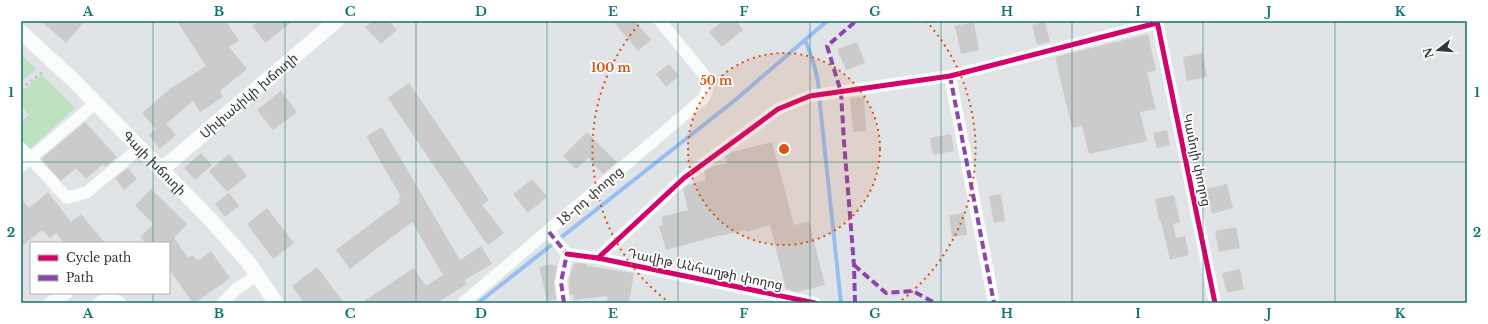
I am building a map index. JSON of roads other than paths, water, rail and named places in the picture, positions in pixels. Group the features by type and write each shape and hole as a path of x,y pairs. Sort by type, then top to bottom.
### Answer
{"main road":[{"name":"Սիփանիկի խճուղի","path":"161,170 336,21"},
{"name":"Գայի խճուղի","path":"21,32 71,78 210,219 249,263 276,303"}],"street":[{"name":"18-րդ փողոց","path":"463,303 704,98 707,92 708,84 705,76 660,21"},
{"path":"598,258 684,178 778,109 810,96 950,76 1157,22"},
{"name":"Կամոյի փողոց","path":"1157,22 1215,303"},
{"path":"950,76 994,303"},
{"path":"26,162 96,103"},
{"path":"21,148 26,162 67,198 86,192 140,148"},
{"path":"548,232 567,254 561,282 564,303"},
{"name":"Դավիթ Անհաղթի փողոց","path":"567,254 598,258 815,303"},
{"path":"223,303 235,290 257,275"},
{"path":"49,303 65,294"},
{"path":"99,303 107,299 112,299 120,303"}],"waterway":[{"path":"478,303 734,101 827,21"},
{"path":"805,40 814,64 819,87 841,303"}]}
